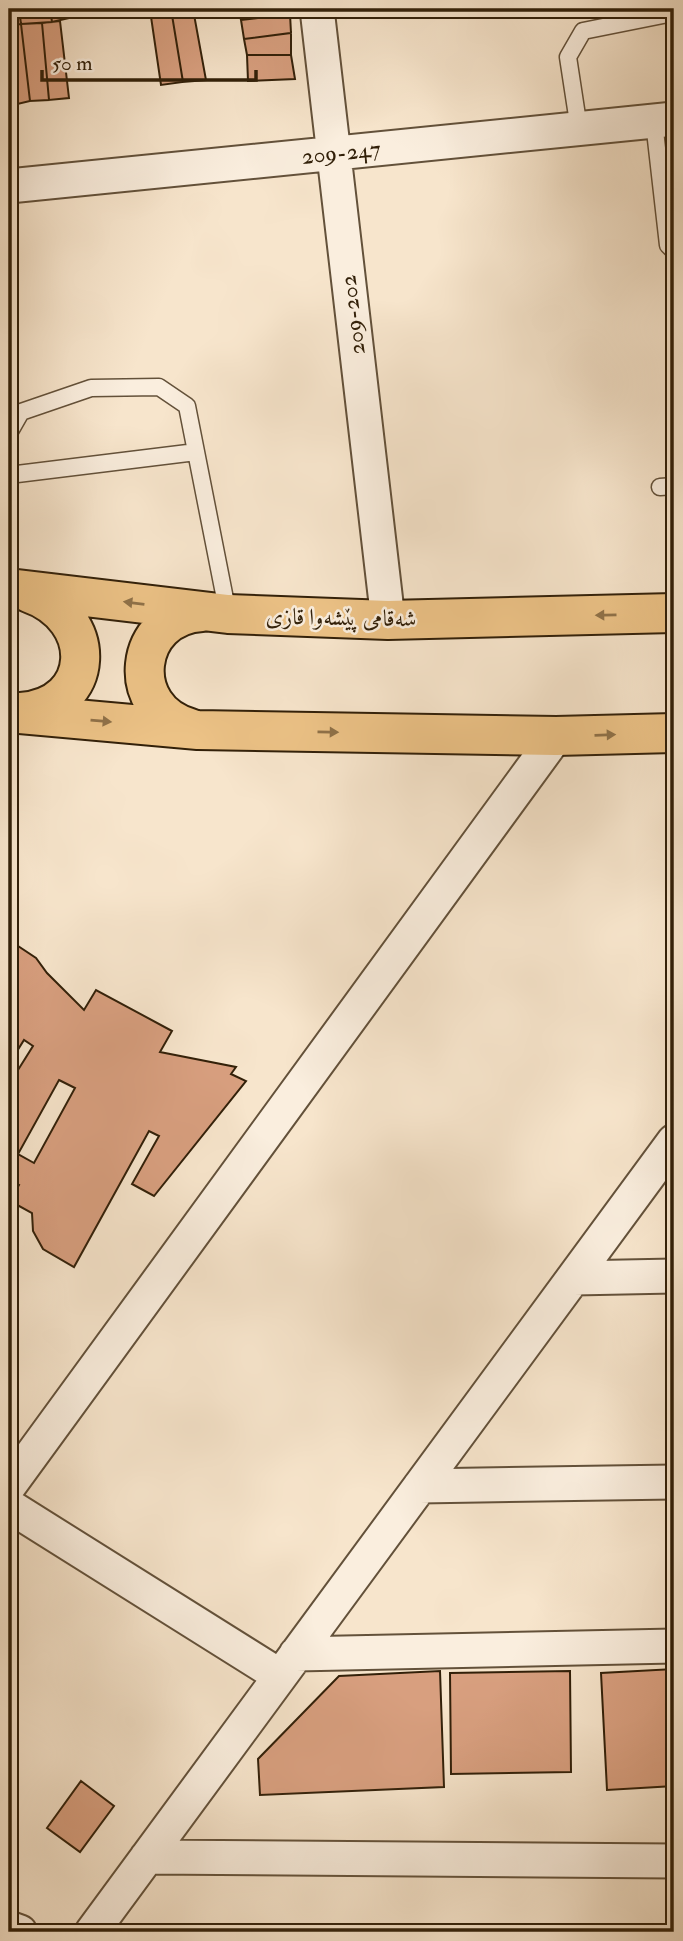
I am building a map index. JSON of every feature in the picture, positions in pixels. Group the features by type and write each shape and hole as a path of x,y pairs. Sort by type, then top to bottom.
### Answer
{"highway":[{"name":"شەقامی پێشەوا قازی","path":"13,589 218,613 388,620 674,613"},
{"path":"9,713 33,711 59,699 76,676 80,657 79,638 65,613 49,601 13,589"},
{"path":"198,730 170,720 156,707 145,680 145,661 157,635 171,621 188,614 218,613"},
{"path":"9,713 198,730 556,736 674,733"}],"street":[{"name":"209-202","path":"317,9 388,620"},
{"name":"209-247","path":"9,186 664,120"},
{"path":"9,1486 556,736"},
{"path":"92,1932 674,1141"},
{"path":"574,1278 674,1276"},
{"path":"420,1486 674,1482"},
{"path":"9,1506 288,1665 674,1646"},
{"path":"147,1857 674,1861"},
{"path":"9,1928 20,1932"}],"lane":[{"path":"579,129 568,58 583,31 668,14"},
{"path":"664,120 668,245 674,251"},
{"path":"9,433 21,412 91,388 159,387 187,406 218,613"},
{"path":"9,475 196,452"}],"building":[{"path":"9,9 19,9 21,24 9,26"},
{"path":"19,9 50,9 52,22 21,24"},
{"path":"50,9 67,9 69,18 52,22"},
{"path":"67,9 85,9 86,16 69,18"},
{"path":"85,9 104,9 105,15 86,16"},
{"path":"171,9 193,9 206,80 183,82"},
{"path":"171,9 183,82 161,85 150,10"},
{"path":"238,9 289,9 290,14 241,20"},
{"path":"290,14 291,33 244,39 241,20"},
{"path":"60,21 69,98 49,100 42,23"},
{"path":"42,23 49,100 30,101 21,24"},
{"path":"21,24 30,101 9,106 9,26"},
{"path":"291,33 291,55 247,55 244,39"},
{"path":"247,55 291,55 295,79 248,81"},
{"path":"9,940 36,958 84,1010 96,990 172,1031 160,1052 236,1067 231,1074 246,1081 154,1196 132,1184 159,1136 149,1131 74,1267 43,1249 33,1231 32,1213 10,1201 19,1185 9,1180 9,1090 17,1078 9,1073 9,1065 18,1070 33,1046 24,1040 9,1064","holes":["59,1080 75,1088 34,1163 18,1154"]},
{"path":"674,1669 674,1786 607,1790 601,1673"},
{"path":"440,1671 444,1787 260,1795 258,1759 339,1676"},
{"path":"570,1671 571,1772 451,1774 450,1673"},
{"path":"81,1781 114,1806 80,1852 47,1828"}]}
